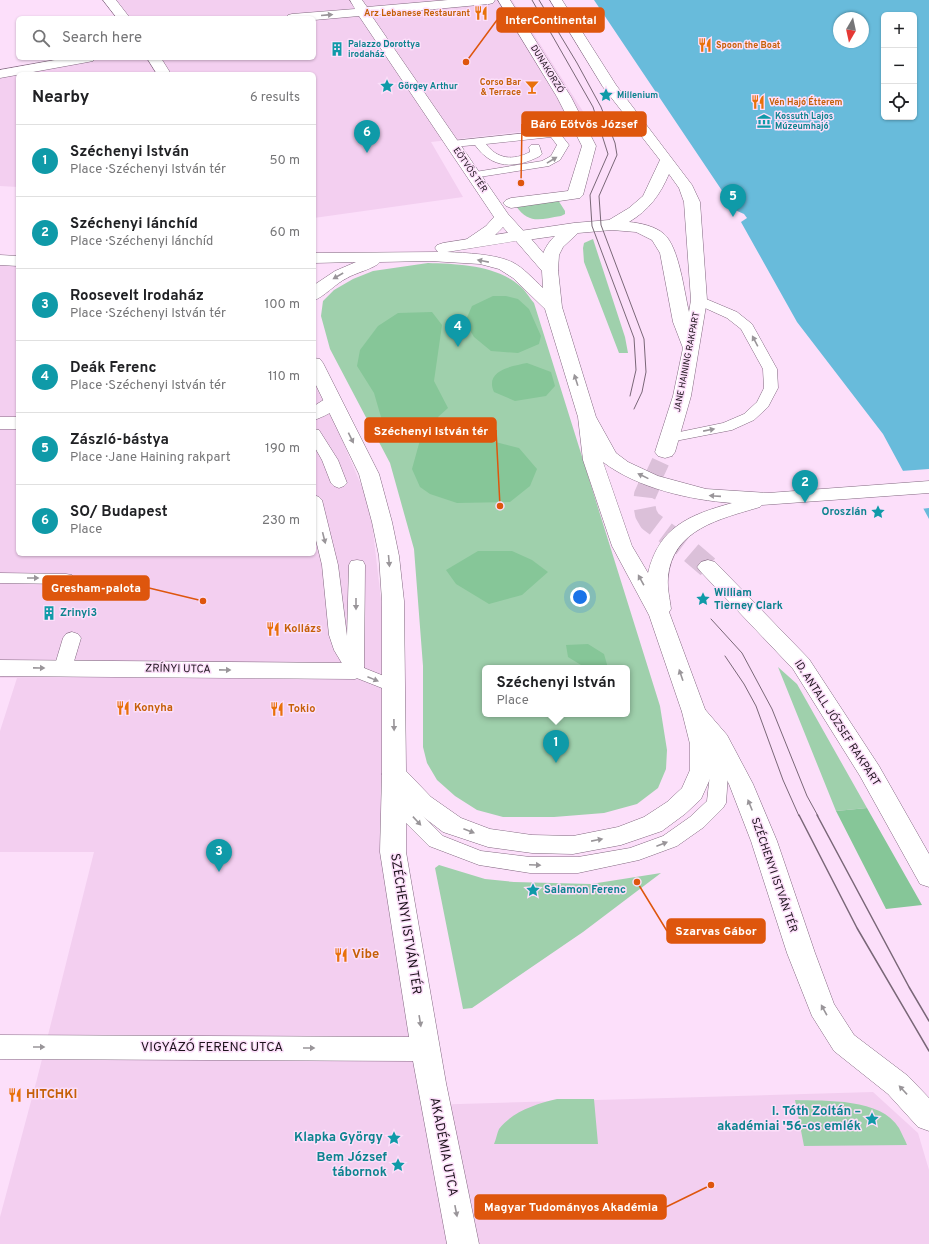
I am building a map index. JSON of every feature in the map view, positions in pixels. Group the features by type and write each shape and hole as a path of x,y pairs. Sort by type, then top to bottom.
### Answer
{"street":[{"path":"109,0 122,16"},
{"path":"303,16 359,6 493,0"},
{"name":"DUNAKORZÓ","path":"504,0 564,97 589,146 575,195 511,203"},
{"name":"JANE HAINING RAKPART","path":"556,0 610,86 687,188 692,202 699,300 691,351 668,445"},
{"name":"EÖTVÖS TÉR","path":"359,6 502,217 550,270"},
{"path":"0,74 77,60"},
{"path":"155,60 163,72"},
{"path":"612,225 635,212 646,203 654,193 667,160"},
{"path":"470,244 489,232 498,224 502,217"},
{"path":"316,292 321,286 346,271 387,256 574,228 612,225 640,228 658,237 668,253 682,322 691,351"},
{"path":"574,228 554,246 550,255 552,307 587,417 593,460 622,546 660,614"},
{"path":"316,258 430,256 473,259 504,265 519,274 552,307"},
{"path":"0,260 16,261"},
{"name":"SZÉCHENYI ISTVÁN TÉR","path":"316,367 332,403 368,474 382,522 389,556 392,601 394,774 393,852 425,1049"},
{"path":"316,413 332,403"},
{"path":"587,417 608,456 621,466 651,480 705,495 768,499 929,488"},
{"path":"0,423 16,423"},
{"path":"660,614 658,576 664,551 682,531 694,523 712,515 768,499"},
{"name":"ID. ANTALL JÓZSEF RAKPART","path":"708,567 801,664 870,772 929,877"},
{"name":"SZÉCHENYI ISTVÁN TÉR","path":"394,774 422,803 452,825 488,838 532,844 573,845 621,836 653,824 676,808 692,793 702,770 702,744 694,712 660,614"},
{"name":"ZRÍNYI UTCA","path":"0,668 355,671"},
{"name":"SZÉCHENYI ISTVÁN TÉR","path":"694,712 719,741 741,784 764,841 798,946 822,1008 844,1043 898,1085 929,1118"},
{"name":"VIGYÁZÓ FERENC UTCA","path":"0,1047 425,1049"},
{"name":"AKADÉMIA UTCA","path":"425,1049 463,1244"}],"lane":[{"path":"452,144 554,133 563,145 556,158 545,164 473,175"},
{"path":"478,142 490,155 497,159 508,161 529,158 536,154 535,147"},
{"path":"668,445 727,427 749,417 763,404 770,388 770,369 747,327 732,315 699,300"},
{"path":"316,436 330,460 339,483"},
{"path":"316,508 330,565 338,635 343,650 355,671 393,686"},
{"path":"355,671 357,565"},
{"path":"0,578 66,578"},
{"path":"64,668 72,638"}],"shaded area":[{"path":"107,0 512,0 591,124 431,142 463,197 316,218 316,72 16,72 16,187 0,186 0,72 60,60 316,60 316,16 119,16"},
{"path":"0,263 16,263 16,556 316,556 316,382 370,506 387,650 426,1105 873,1092 918,1133 929,1170 929,1244 0,1244 0,1217 37,1079 94,852 0,852 0,731 17,678 0,678"}],"green space":[{"path":"558,200 565,211 565,214 541,219 526,216 516,206"},
{"path":"593,239 625,337 628,353 619,353 584,262 584,243"},
{"path":"428,263 464,265 488,270 510,279 522,288 534,303 660,706 667,750 666,769 658,788 637,804 604,813 554,817 503,817 477,810 455,796 437,780 427,763 423,747 423,666 414,549 390,463 330,349 321,316 323,301 334,290 353,279 373,271"},
{"path":"493,296 506,296 518,299 529,309 541,336 539,344 518,353 491,351 474,337 465,322 472,306"},
{"path":"432,312 442,325 434,381 448,408 438,417 440,432 450,435 480,438 519,448 537,469 530,486 510,502 457,503 430,494 420,487 412,469 420,440 419,434 383,424 374,393 357,366 360,350 378,326 398,313"},
{"path":"527,363 551,372 555,386 546,396 515,401 494,392 492,385 496,374 502,370"},
{"path":"478,551 512,551 532,560 548,572 522,595 489,604 456,584 446,570"},
{"path":"588,644 604,654 607,665 581,665 568,657 566,645"},
{"path":"778,667 797,684 867,808 836,811"},
{"path":"867,808 922,905 886,909 836,811"},
{"path":"439,865 485,879 514,882 591,884 661,873 583,932 472,1008 463,1009 435,868"},
{"path":"557,1099 594,1099 598,1144 494,1144 499,1129 511,1117 525,1109"},
{"path":"795,1100 837,1101 866,1106 880,1111 891,1118 899,1128 907,1145 804,1146"}],"water":[{"path":"594,0 929,0 929,519 883,434 797,322 741,222 747,218 744,214 735,210"}],"pier":[{"path":"929,469 929,508 921,509 901,471"}],"tunnel":[{"path":"653,478 665,452"},
{"path":"653,477 645,495 644,504 646,514 650,521 686,548 708,567"}],"tram line":[{"path":"532,0 593,107 608,154 590,195 592,226 634,338 636,370 630,396"},
{"path":"539,0 577,63 601,107 615,143 617,155 599,196 601,225 644,339 646,372 642,392 634,409"},
{"path":"711,619 742,653 772,709 807,796 818,816"},
{"path":"725,656 744,684 756,706 783,780 799,816"},
{"path":"799,815 857,928 929,1051"},
{"path":"817,815 909,987 929,1021"}],"place":[{"name":"Arz Lebanese Restaurant","path":"481,13"},
{"name":"Spoon the Boat","path":"705,45"},
{"name":"Palazzo Dorottya irodaház","path":"337,49"},
{"name":"InterContinental","path":"466,62"},
{"name":"Görgey Arthur","path":"387,86"},
{"name":"Corso Bar & Terrace","path":"532,87"},
{"name":"Millenium","path":"606,95"},
{"name":"Vén Hajó Étterem","path":"758,102"},
{"name":"Kossuth Lajos Múzeumhajó","path":"764,121"},
{"name":"SO/ Budapest","path":"367,153"},
{"name":"Báró Eötvös József","path":"521,183"},
{"name":"Zászló-bástya","path":"733,217"},
{"name":"Deák Ferenc","path":"458,347"},
{"name":"Széchenyi lánchíd","path":"805,503"},
{"name":"Széchenyi István tér","path":"500,506"},
{"name":"Oroszlán","path":"878,512"},
{"name":"William Tierney Clark","path":"703,599"},
{"name":"Gresham-palota","path":"203,601"},
{"name":"Zrinyi3","path":"49,613"},
{"name":"Kollázs","path":"273,629"},
{"name":"Konyha","path":"123,708"},
{"name":"Tokio","path":"277,709"},
{"name":"Széchenyi István","path":"556,763"},
{"name":"Roosevelt Irodaház","path":"219,872"},
{"name":"Szarvas Gábor","path":"637,882"},
{"name":"Salamon Ferenc","path":"533,890"},
{"name":"Vibe","path":"341,955"},
{"name":"HITCHKI","path":"15,1095"},
{"name":"I. Tóth Zoltán – akadémiai '56-os emlék","path":"872,1119"},
{"name":"Klapka György","path":"394,1138"},
{"name":"Bem József tábornok","path":"398,1165"},
{"name":"Magyar Tudományos Akadémia","path":"711,1185"}]}
